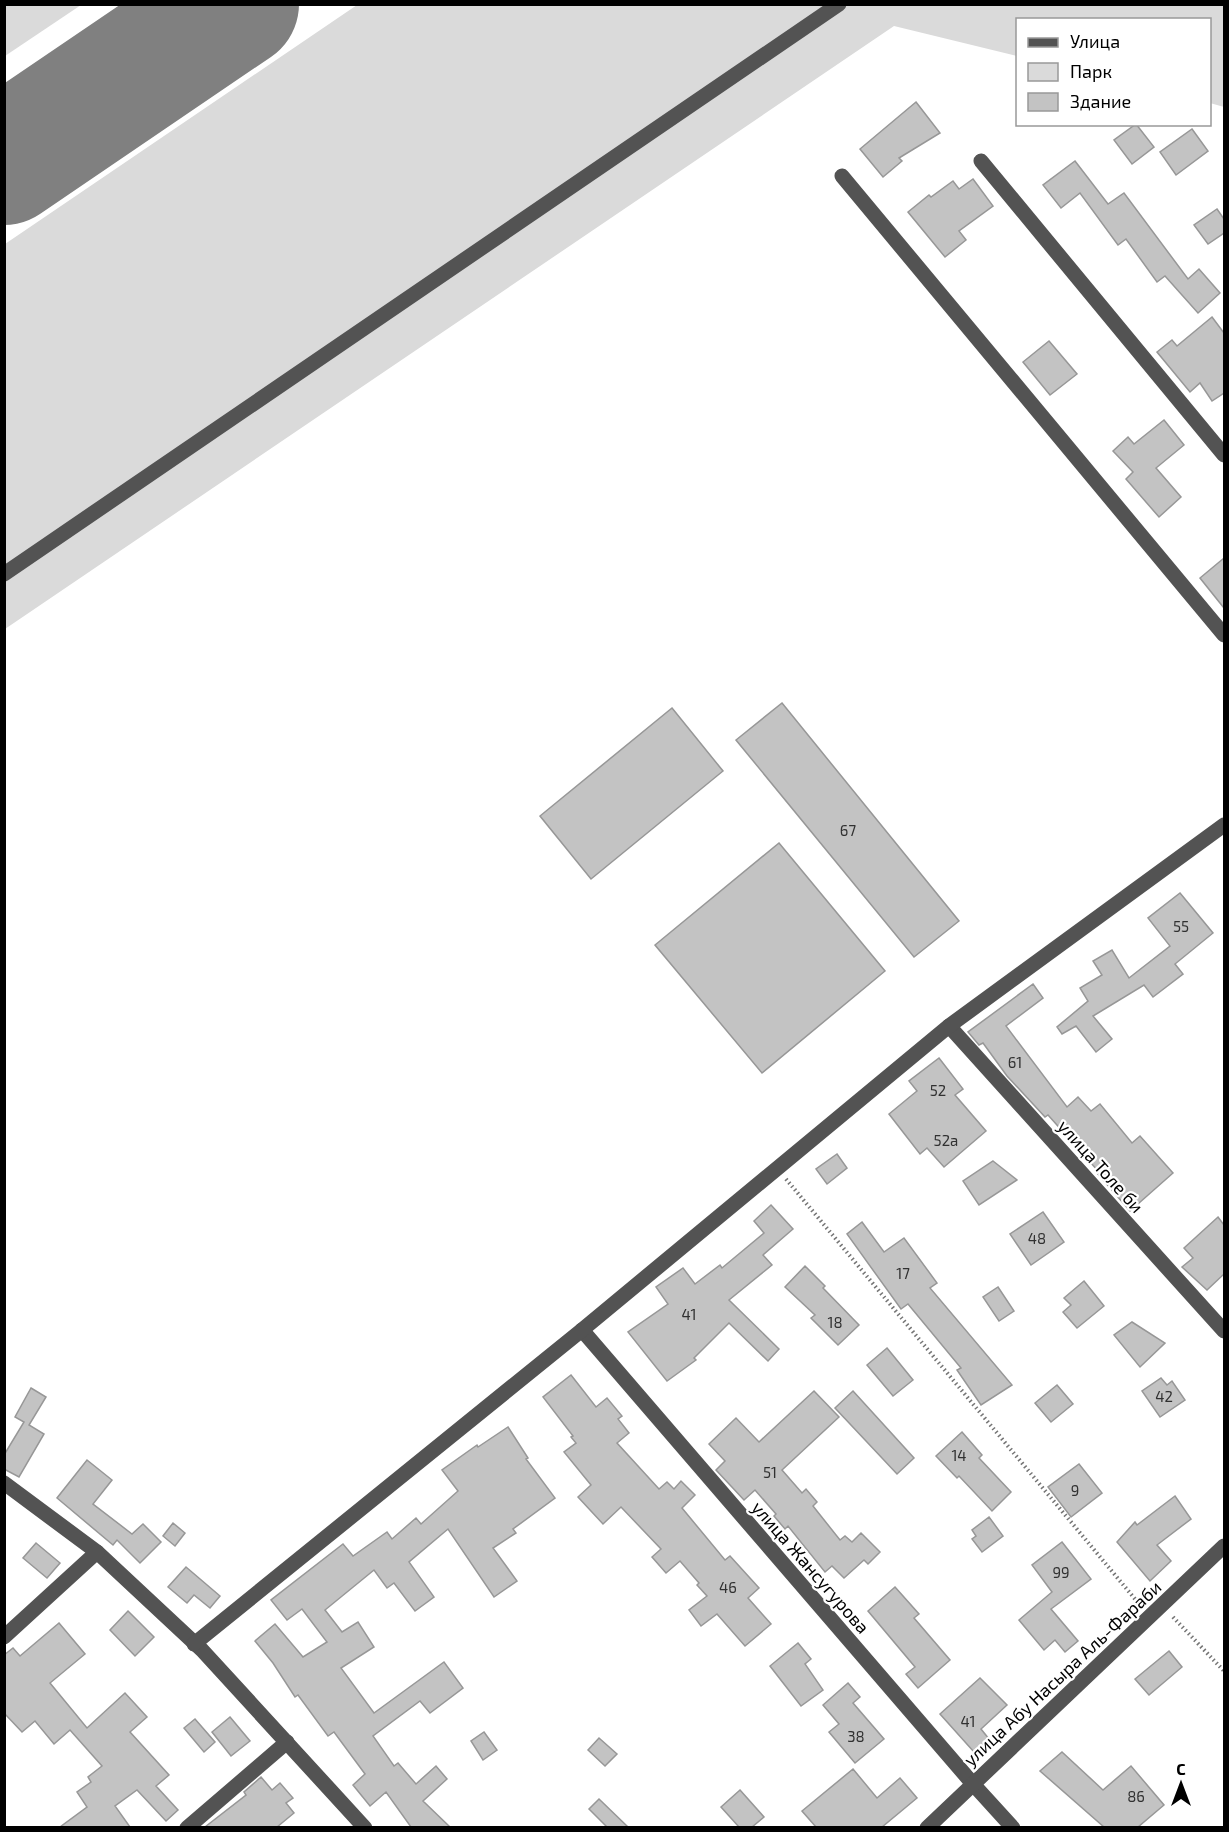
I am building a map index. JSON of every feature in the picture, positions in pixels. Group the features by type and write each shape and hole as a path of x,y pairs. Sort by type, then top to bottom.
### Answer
{"street":[{"path":"4,574 839,4"},
{"path":"981,161 1224,455"},
{"path":"842,176 1224,635"},
{"path":"194,1644 582,1330 949,1026 1224,825"},
{"name":"улица Толе би","path":"949,1026 1224,1331"},
{"name":"улица Жансугурова","path":"582,1330 1012,1827"},
{"path":"4,1483 97,1552 194,1644 364,1827"},
{"name":"улица Абу Насыра Аль-Фараби","path":"927,1827 1224,1546"},
{"path":"4,1637 97,1552"},
{"path":"187,1827 287,1742"}],"path":[{"path":"777,1169 1150,1617"},
{"path":"1162,1605 1224,1671"}],"green space":[{"path":"5,4 81,4 81,5 5,56"},
{"path":"357,5 1224,5 1224,107 1211,103 1211,18 1016,18 1016,56 894,26 5,629 5,244"}],"building":[{"path":"916,102 940,133 899,158 902,161 883,177 860,149"},
{"path":"1133,126 1138,126 1154,147 1132,164 1114,140"},
{"path":"1192,129 1208,151 1176,175 1160,152"},
{"path":"1075,161 1108,204 1124,193 1188,279 1199,269 1220,293 1198,313 1165,276 1157,282 1126,239 1118,245 1080,193 1061,208 1043,185"},
{"path":"973,179 993,206 959,231 966,240 945,257 908,212 929,195 931,197 953,181 959,189"},
{"path":"1217,209 1224,219 1224,233 1208,244 1194,225"},
{"path":"1212,317 1224,333 1224,393 1212,401 1200,383 1190,392 1157,352 1172,340 1177,346"},
{"path":"1049,341 1077,374 1050,395 1023,362"},
{"path":"1164,420 1184,445 1156,468 1181,497 1159,517 1126,479 1133,472 1113,451 1128,437 1134,444"},
{"path":"1224,558 1224,608 1200,578"},
{"path":"782,703 959,921 914,957 736,740"},
{"path":"672,708 723,771 591,879 540,816"},
{"path":"779,843 885,971 762,1073 655,945"},
{"path":"1180,893 1213,933 1175,964 1183,974 1153,997 1144,985 1093,1016 1112,1039 1096,1052 1076,1026 1062,1034 1057,1027 1088,1001 1080,988 1102,975 1093,961 1112,950 1129,978 1170,946 1148,918"},
{"path":"1033,984 1043,998 1006,1026 1067,1107 1078,1097 1091,1111 1100,1104 1132,1143 1140,1136 1173,1173 1130,1211 1048,1115 1045,1117 1007,1076 983,1043 979,1045 968,1032"},
{"path":"939,1058 963,1089 955,1095 986,1131 944,1167 927,1148 920,1154 889,1114 917,1091 909,1081"},
{"path":"837,1154 847,1168 827,1184 816,1169"},
{"path":"993,1161 1017,1180 979,1205 963,1181"},
{"path":"771,1205 793,1229 763,1255 772,1265 729,1300 779,1349 768,1361 729,1323 694,1358 696,1360 667,1381 628,1332 668,1304 656,1287 683,1268 695,1284 720,1265 722,1268 764,1233 754,1221"},
{"path":"1043,1212 1064,1242 1031,1265 1010,1234"},
{"path":"1218,1217 1224,1225 1224,1274 1207,1290 1182,1267 1193,1258 1184,1248"},
{"path":"862,1222 884,1252 904,1238 937,1283 930,1288 1012,1385 981,1405 957,1370 961,1368 908,1304 901,1309 847,1234"},
{"path":"805,1266 859,1325 838,1345 811,1318 815,1315 785,1287"},
{"path":"1084,1281 1104,1306 1077,1328 1063,1312 1071,1305 1064,1298"},
{"path":"998,1287 1014,1311 999,1321 983,1297"},
{"path":"1132,1322 1165,1343 1140,1367 1114,1335"},
{"path":"887,1348 913,1380 893,1396 867,1365"},
{"path":"571,1375 596,1407 607,1398 622,1416 618,1419 629,1433 617,1443 659,1489 667,1482 674,1489 681,1481 695,1495 682,1508 725,1560 730,1556 759,1588 748,1598 771,1624 745,1646 717,1614 701,1626 689,1610 707,1596 697,1585 699,1583 680,1561 666,1573 652,1557 661,1549 621,1507 603,1524 578,1497 591,1485 564,1452 576,1443 543,1397"},
{"path":"1161,1378 1167,1385 1172,1381 1185,1400 1160,1417 1142,1391"},
{"path":"1057,1385 1073,1404 1051,1422 1035,1403"},
{"path":"31,1388 46,1397 29,1425 44,1434 19,1477 4,1469 4,1455 24,1422 15,1417"},
{"path":"814,1391 839,1417 782,1470 802,1493 806,1489 817,1502 813,1506 840,1540 845,1536 852,1542 861,1533 880,1552 868,1564 864,1560 844,1578 832,1566 825,1572 788,1526 785,1529 774,1516 776,1514 755,1490 744,1500 716,1470 725,1461 709,1444 736,1418 759,1442"},
{"path":"853,1391 914,1458 897,1474 835,1408"},
{"path":"508,1427 528,1458 526,1459 555,1498 513,1529 516,1533 493,1548 517,1581 494,1597 448,1529 409,1562 434,1597 415,1611 394,1583 387,1588 374,1570 325,1610 342,1632 358,1622 374,1647 341,1668 374,1713 444,1662 463,1688 430,1713 420,1701 373,1736 394,1766 398,1763 416,1784 436,1766 447,1779 423,1801 450,1827 411,1827 386,1792 370,1806 353,1785 365,1774 334,1732 328,1736 298,1695 295,1697 273,1663 255,1641 275,1624 303,1657 327,1642 302,1609 287,1620 271,1600 343,1544 353,1556 387,1532 392,1539 416,1518 421,1524 458,1491 442,1470 477,1445 478,1447"},
{"path":"962,1432 982,1455 979,1458 1011,1492 992,1511 959,1476 957,1478 936,1456"},
{"path":"87,1460 112,1480 93,1504 132,1534 143,1524 161,1542 140,1563 117,1540 113,1545 57,1498"},
{"path":"1079,1464 1102,1493 1071,1517 1048,1487"},
{"path":"1175,1496 1191,1519 1157,1545 1171,1561 1150,1581 1117,1542 1135,1522 1137,1525"},
{"path":"989,1517 1003,1536 982,1552 972,1539 976,1536 972,1530"},
{"path":"173,1523 185,1533 175,1546 163,1536"},
{"path":"1062,1542 1091,1579 1051,1609 1078,1641 1065,1652 1055,1640 1044,1650 1019,1620 1052,1592 1032,1565"},
{"path":"36,1543 60,1563 47,1578 23,1558"},
{"path":"186,1567 220,1596 210,1608 194,1595 187,1603 168,1587"},
{"path":"895,1587 919,1614 914,1618 950,1660 918,1688 906,1674 915,1667 868,1611"},
{"path":"128,1611 154,1637 135,1656 110,1630"},
{"path":"59,1623 85,1654 50,1683 87,1728 125,1693 147,1717 130,1732 169,1775 156,1786 178,1810 166,1821 137,1790 115,1806 130,1827 60,1827 87,1807 77,1792 91,1782 88,1777 102,1766 70,1730 54,1744 35,1721 22,1732 4,1713 4,1655 13,1648 20,1656"},
{"path":"798,1643 811,1659 805,1664 823,1690 801,1706 770,1666"},
{"path":"1169,1651 1182,1667 1149,1695 1135,1679"},
{"path":"980,1678 1007,1705 981,1729 989,1739 974,1752 940,1714"},
{"path":"848,1683 860,1697 853,1703 884,1739 855,1763 829,1732 839,1724 823,1705"},
{"path":"230,1717 250,1741 231,1756 212,1732"},
{"path":"195,1719 215,1742 204,1752 184,1728"},
{"path":"484,1732 497,1750 483,1760 471,1741"},
{"path":"599,1738 617,1754 605,1766 588,1750"},
{"path":"1062,1752 1103,1790 1131,1766 1164,1805 1138,1827 1104,1827 1040,1771"},
{"path":"853,1769 877,1798 900,1778 917,1798 882,1827 816,1827 802,1811"},
{"path":"261,1777 272,1790 280,1783 293,1798 286,1803 294,1813 277,1827 205,1827 246,1795 244,1792"},
{"path":"740,1790 764,1817 752,1827 739,1827 721,1807"},
{"path":"599,1799 628,1827 607,1827 589,1809"}],"runway":[{"path":"4,161 235,4"}]}
